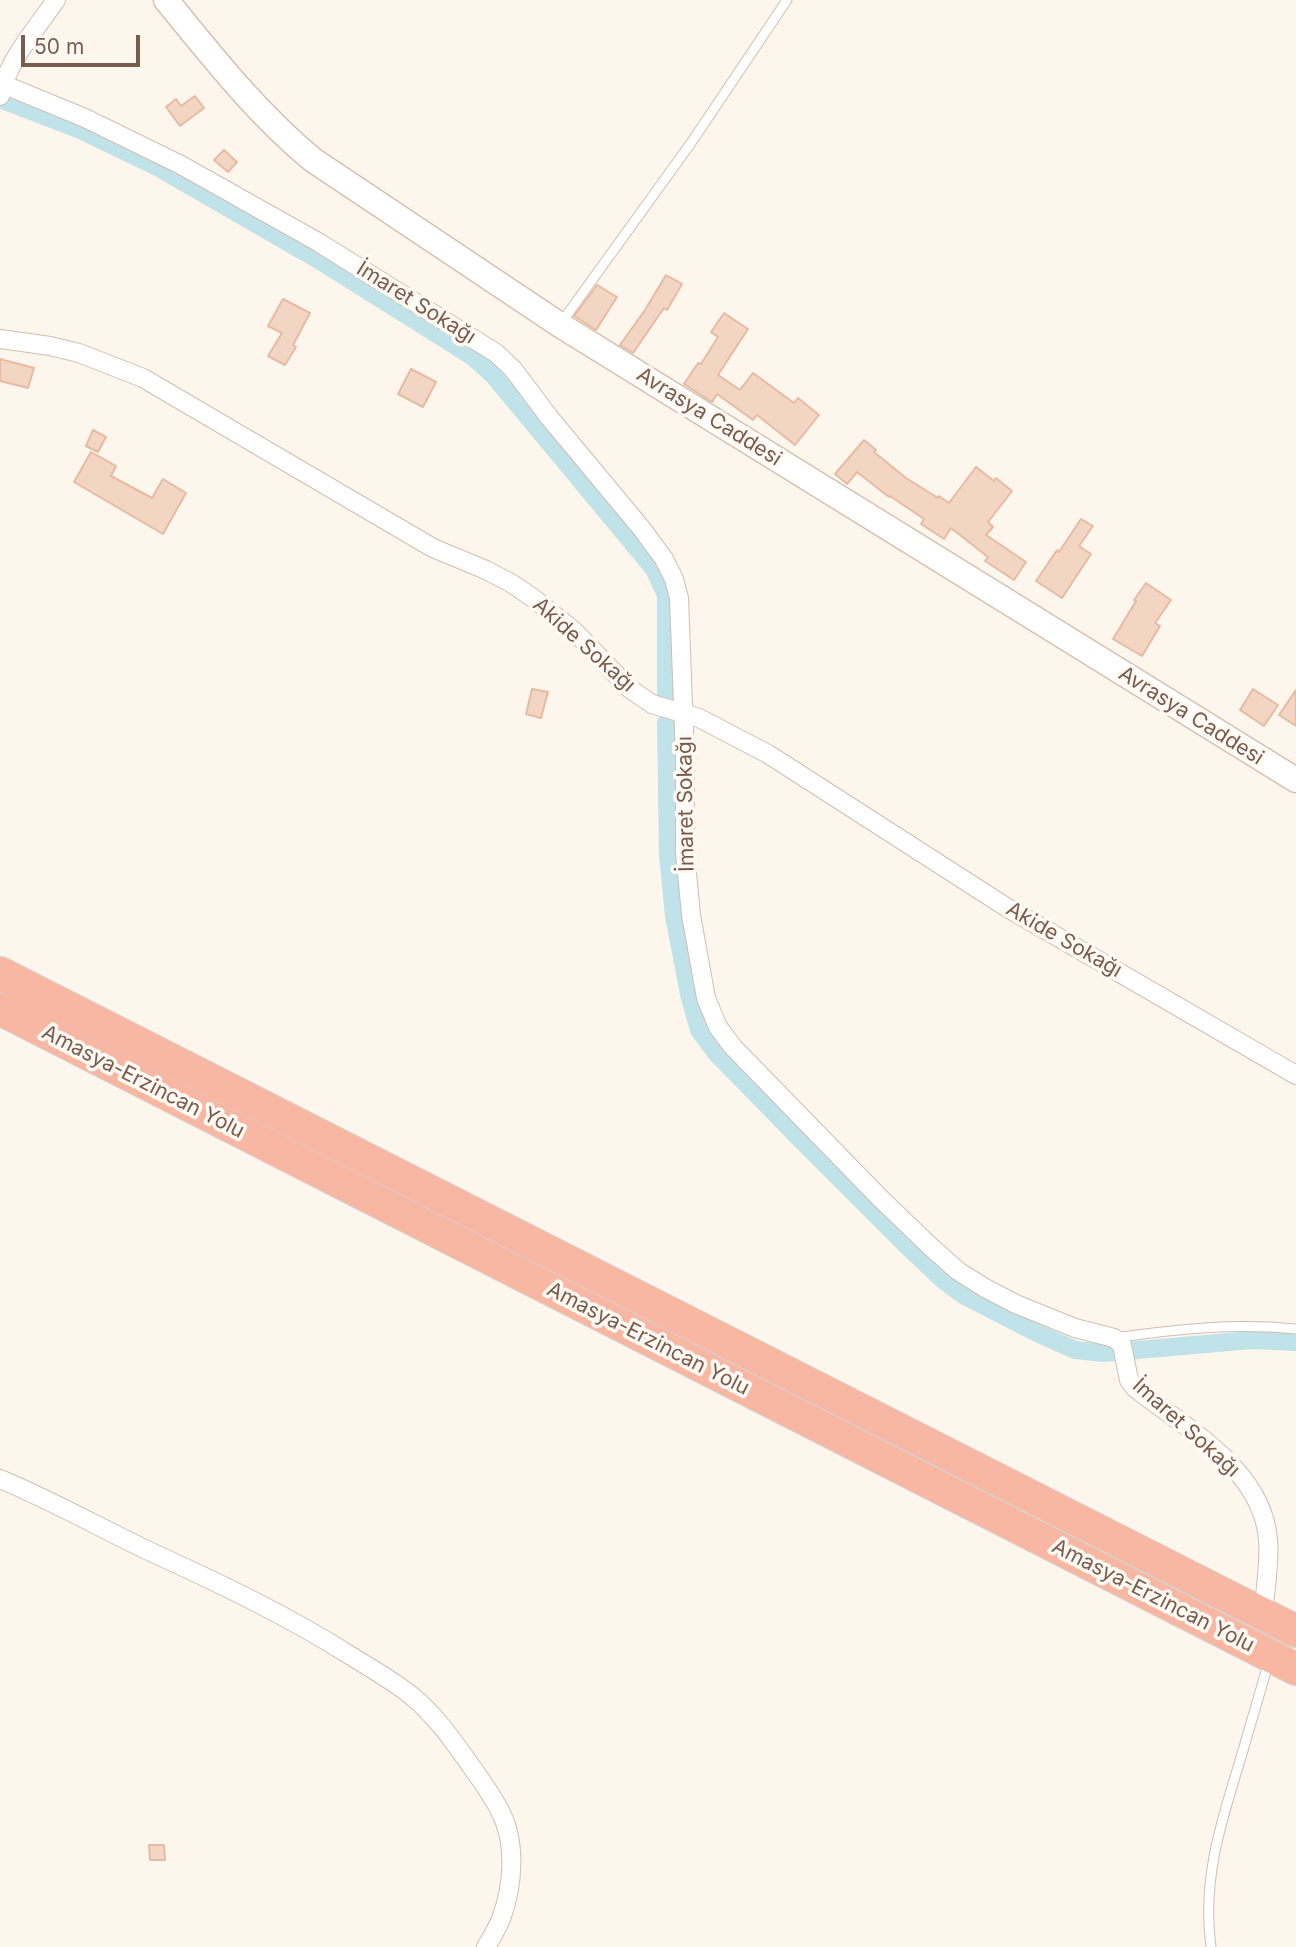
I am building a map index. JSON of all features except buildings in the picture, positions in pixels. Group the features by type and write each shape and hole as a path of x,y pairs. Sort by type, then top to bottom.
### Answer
{"highway":[{"name":"Amasya-Erzincan Yolu","path":"0,973 1296,1631"},
{"name":"Amasya-Erzincan Yolu","path":"0,1009 1283,1663"}],"street":[{"path":"1,88 10,67 56,0"},
{"name":"Avrasya Caddesi","path":"166,0 254,106 313,160 560,325 1296,780"},
{"name":"İmaret Sokağı","path":"1,88 85,118 181,165 318,242 496,353 513,369 549,417 642,529 664,559 674,579 679,598 685,852 691,915 706,998 718,1027 733,1047 837,1154 958,1270 985,1288 1048,1318 1118,1341 1129,1380 1135,1388 1217,1451 1238,1471 1253,1494 1264,1515 1268,1538 1263,1615"},
{"name":"Akide Sokağı","path":"0,340 50,346 79,353 144,378 433,548 511,583 574,631 631,689 652,704 699,718 768,754 1006,907 1296,1075"},
{"path":"0,1479 210,1578 306,1628 413,1696 447,1732 485,1786 501,1812 508,1832 511,1884 500,1921 486,1947"}],"lane":[{"path":"560,325 691,143 787,0"},
{"path":"1118,1341 1184,1328 1260,1325 1296,1329"},
{"path":"1212,1947 1209,1900 1219,1829 1283,1663"}],"waterway":[{"path":"5,101 78,129 159,168 320,261 473,357 493,375 654,569 666,595 666,696"},
{"path":"666,723 668,855 674,916 699,1030 717,1054 907,1246 963,1295 1075,1350 1103,1353 1252,1340 1296,1342"}]}
